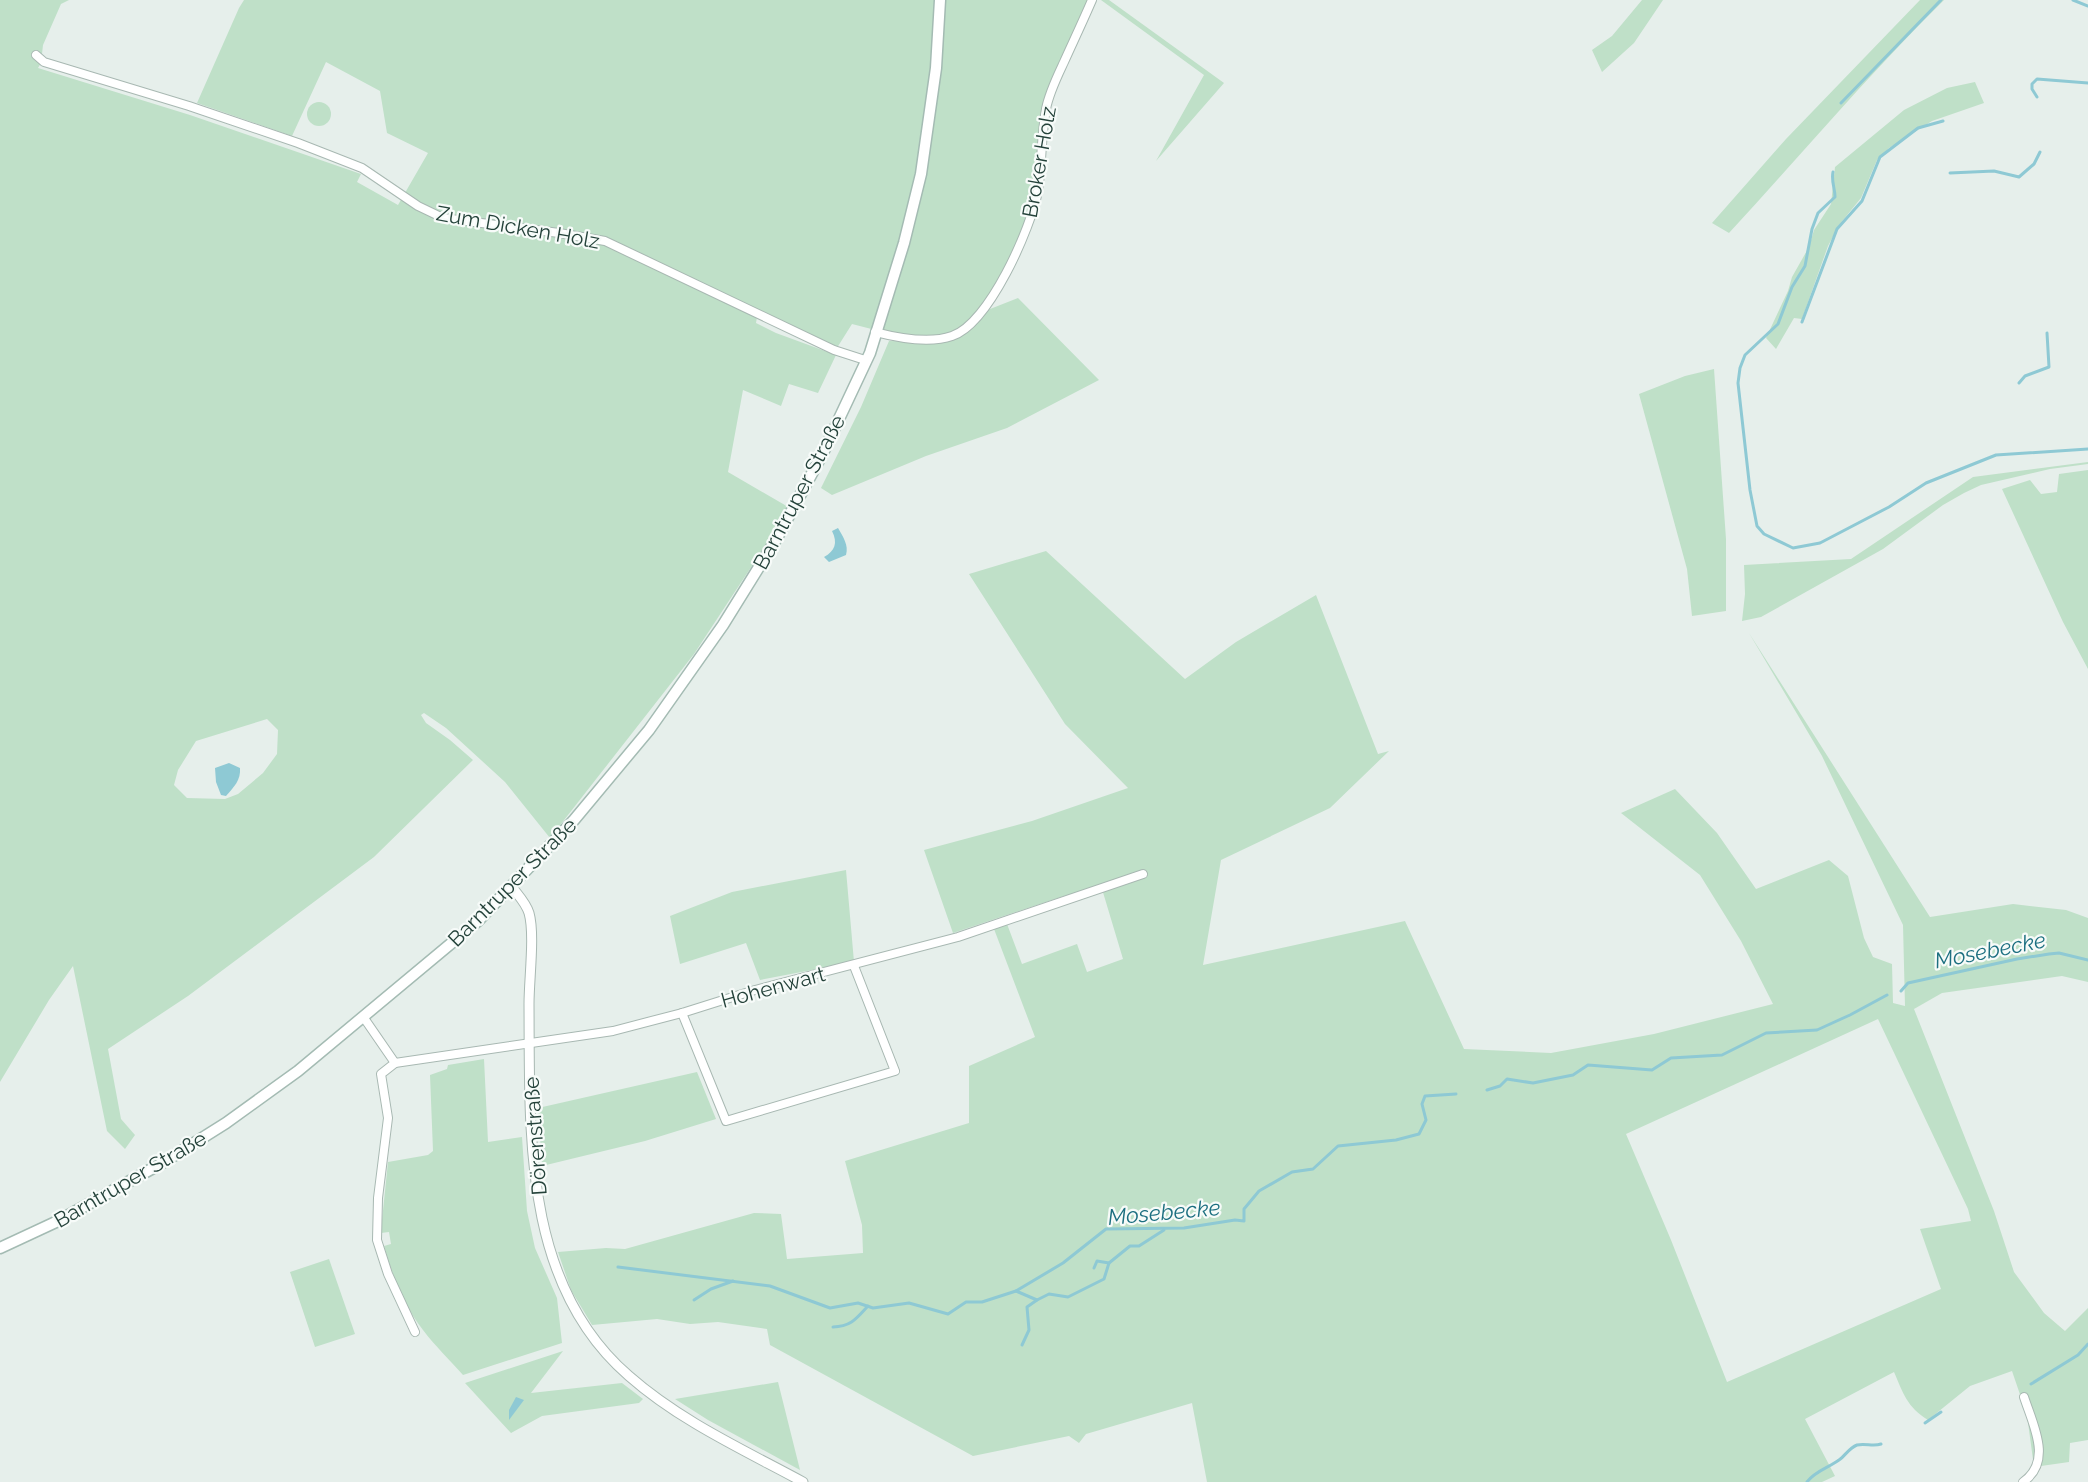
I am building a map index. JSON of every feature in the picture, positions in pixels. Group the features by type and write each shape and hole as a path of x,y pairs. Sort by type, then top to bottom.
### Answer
{"main road":[{"name":"Barntruper Straße","path":"0,1248 58,1221 164,1162 226,1123 298,1071 364,1018 478,921 512,887 574,820 622,763 674,695 717,634 760,566 802,491 865,360 870,339 875,332 904,243 921,174 936,68 940,0"}],"street":[{"name":"Broker Holz","path":"875,332 943,339 961,332 981,314 1004,278 1027,227 1038,191 1046,108 1092,0"},
{"name":"Zum Dicken Holz","path":"36,55 44,62 189,106 298,143 362,168 418,206 443,218 605,241 834,350 865,360"},
{"name":"Hohenwart","path":"395,1063 613,1031 682,1013 755,990 854,966 958,936 1143,874"},
{"name":"Dörenstraße","path":"512,887 524,901 532,926 529,983 532,1165 543,1224 553,1261 570,1299 587,1328 616,1365 673,1410 803,1482"},
{"path":"682,1013 726,1121 895,1071 854,966"},
{"path":"364,1018 395,1063 381,1074 388,1118 381,1164 376,1230 383,1261 415,1332"},
{"path":"2023,1482 2031,1477 2041,1456 2037,1434 2025,1397"}],"green space":[{"path":"0,0 69,0 61,4 43,45 41,63 38,68 190,115 361,174 357,182 398,205 428,153 387,133 380,91 326,62 292,136 197,103 244,0 1090,0 1052,85 1032,208 1012,254 980,311 966,324 947,335 922,336 887,333 852,324 835,351 757,317 756,323 776,333 836,355 818,393 789,384 781,406 743,390 728,472 790,508 694,654 550,838 505,782 446,728 424,713 421,715 426,723 473,760 374,857 188,996 108,1049 121,1119 135,1135 125,1149 107,1131 73,966 49,1000 0,1082","holes":["267,719 278,730 277,754 263,773 238,794 225,799 187,798 174,785 178,770 196,741"]},
{"path":"1101,0 1109,0 1224,83 1156,161 1204,75"},
{"path":"1642,0 1663,0 1634,43 1602,72 1592,50 1612,36"},
{"path":"1920,0 1944,0 1862,86 1729,233 1712,223 1786,139"},
{"path":"1975,82 1984,103 1932,121 1889,148 1877,160 1861,198 1839,225 1828,246 1802,319 1794,318 1776,349 1766,338 1788,291 1792,277 1809,247 1814,230 1831,204 1835,167 1904,110 1947,88"},
{"path":"319,102 324,103 330,109 330,119 324,125 319,126 314,125 308,119 307,114 308,109 314,103"},
{"path":"1018,298 1099,380 1007,428 926,456 832,495 821,488 861,407 889,341 940,342 985,311"},
{"path":"1714,369 1726,539 1726,611 1692,616 1687,569 1639,394 1685,376"},
{"path":"2088,462 2088,464 2050,469 1981,485 1943,505 1883,549 1761,617 1742,621 1745,594 1744,565 1851,559 1973,477"},
{"path":"2088,470 2088,669 2063,622 2002,489 2030,480 2041,494 2057,492 2059,474"},
{"path":"1046,551 1185,679 1236,642 1316,595 1378,754 1389,751 1330,808 1221,860 1203,965 1405,921 1464,1049 1551,1053 1654,1034 1773,1004 1741,941 1700,875 1621,813 1675,789 1717,833 1756,889 1829,860 1848,876 1864,938 1873,957 1892,964 1893,1003 1905,1006 1903,925 1822,756 1749,633 1930,917 2013,904 2066,910 2088,918 2088,982 2062,976 1942,993 1914,1009 1994,1211 2014,1272 2044,1313 2065,1331 2088,1308 2088,1440 2070,1443 2069,1462 2034,1467 2027,1415 2012,1371 1970,1386 1928,1420 1910,1405 1894,1372 1805,1419 1835,1476 1822,1482 1207,1482 1192,1403 1086,1434 1079,1443 1069,1436 973,1456 770,1345 767,1329 718,1322 690,1324 657,1319 592,1325 571,1290 558,1252 606,1248 625,1249 754,1213 781,1214 787,1259 863,1253 862,1225 845,1161 969,1123 969,1066 1035,1037 994,929 1007,924 1022,964 1077,944 1087,972 1123,959 1102,889 1064,896 953,933 924,850 1032,821 1128,788 1065,724 969,574","holes":["1878,1019 1968,1209 1971,1221 1920,1229 1941,1289 1727,1382 1626,1134"]},
{"path":"846,870 854,962 760,980 746,943 680,964 670,916 732,892"},
{"path":"484,1059 488,1142 522,1137 527,1211 535,1248 557,1298 562,1343 463,1375 428,1336 410,1311 395,1279 384,1246 391,1244 389,1232 381,1233 381,1230 388,1162 428,1155 433,1151 430,1075 447,1069 448,1065"},
{"path":"697,1072 716,1119 645,1141 542,1166 538,1108"},
{"path":"329,1259 355,1334 315,1347 290,1272"},
{"path":"563,1351 531,1393 622,1383 643,1399 639,1403 542,1416 511,1433 465,1383"},
{"path":"778,1382 800,1470 708,1420 675,1399"}],"water":[{"path":"838,528 846,544 846,555 829,562 824,557 833,549 835,539 832,531"},
{"path":"229,763 240,768 240,772 236,783 226,796 221,795 216,782 215,768"},
{"path":"516,1397 524,1400 509,1420 509,1410"}],"waterway":[{"path":"1841,103 1941,0"},
{"path":"2073,0 2088,6"},
{"path":"2037,97 2032,89 2032,84 2037,79 2088,83"},
{"path":"1802,322 1837,229 1862,201 1880,157 1918,128 1943,121"},
{"path":"1950,173 1994,171 2019,177 2034,164 2040,152"},
{"path":"1833,172 1835,197 1818,213 1812,229 1805,266 1792,287 1778,324 1745,355 1740,368 1738,383 1750,490 1757,526 1764,534 1793,548 1820,543 1889,507 1926,483 1996,455 2088,449"},
{"path":"2019,383 2025,376 2049,367 2047,333"},
{"name":"Mosebecke","path":"1901,991 1908,983 2017,959 2059,953 2088,960"},
{"name":"Mosebecke","path":"1487,1090 1500,1086 1507,1079 1533,1083 1573,1075 1588,1065 1652,1070 1671,1058 1722,1055 1766,1033 1817,1030 1887,995"},
{"name":"Mosebecke","path":"618,1267 770,1286 830,1308 858,1303 873,1308 909,1303 948,1314 966,1302 982,1302 1016,1291 1063,1263 1106,1229 1184,1228 1235,1220 1244,1221 1244,1209 1259,1191 1292,1172 1313,1169 1338,1146 1396,1140 1419,1134 1426,1120 1422,1104 1425,1096 1456,1094"},
{"path":"1016,1291 1037,1300 1049,1294 1068,1297 1104,1279 1109,1263 1130,1246 1139,1246 1164,1230"},
{"path":"1094,1268 1097,1261 1109,1263"},
{"path":"694,1300 711,1289 733,1281"},
{"path":"1022,1345 1029,1330 1027,1307 1037,1300"},
{"path":"833,1327 849,1324 868,1306"},
{"path":"2031,1384 2078,1355 2088,1344"},
{"path":"1925,1423 1941,1412"},
{"path":"1807,1482 1818,1472 1839,1460 1854,1446 1881,1444"}]}
